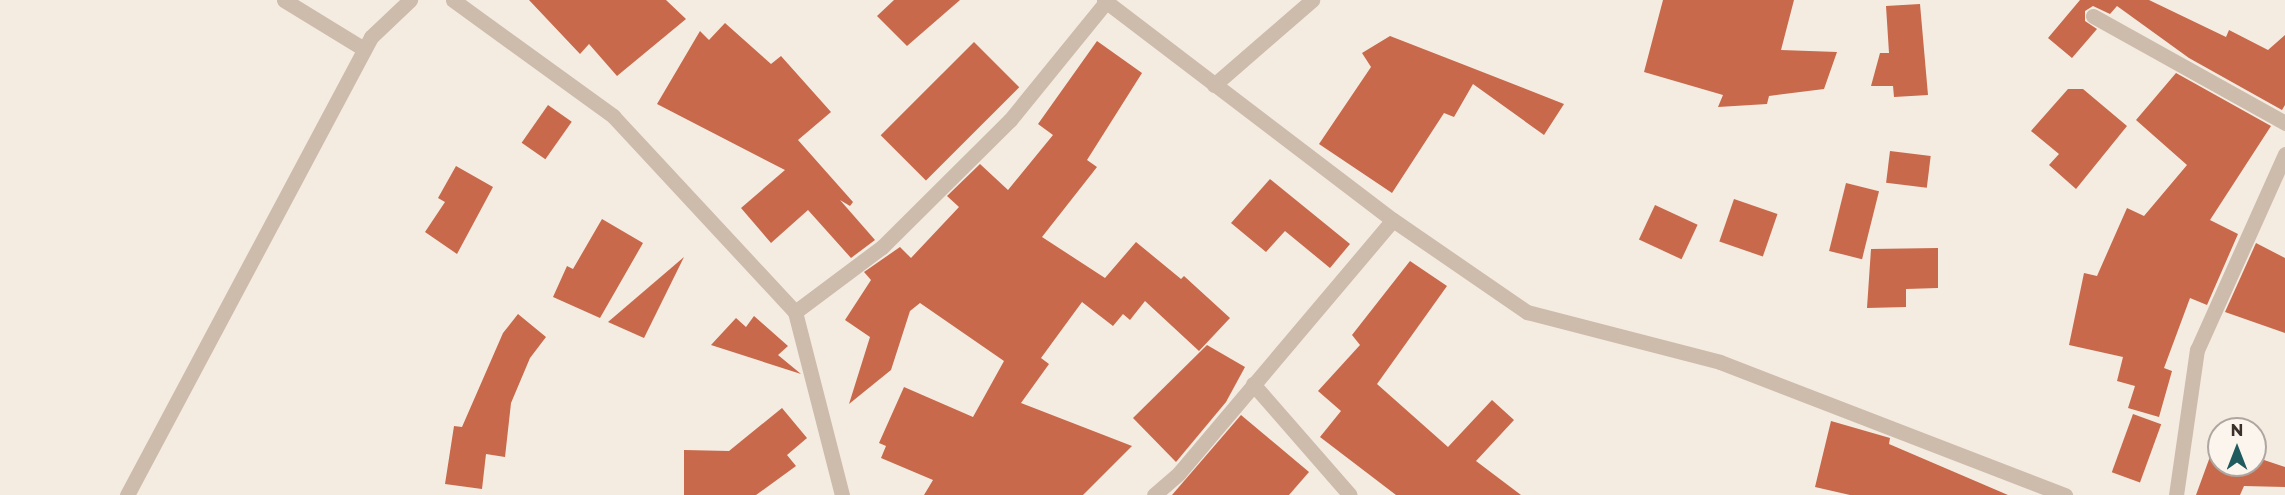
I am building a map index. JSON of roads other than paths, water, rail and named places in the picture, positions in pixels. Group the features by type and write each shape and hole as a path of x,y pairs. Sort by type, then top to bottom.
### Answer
{"street":[{"path":"284,0 364,49"},
{"path":"127,495 364,49 410,0"},
{"path":"453,0 613,116 795,312 842,495"},
{"path":"1214,85 1312,0"},
{"path":"795,312 882,247 1010,120 1105,1 1393,220 1527,312 1720,362 2065,495"},
{"path":"2092,16 2285,123"},
{"path":"2176,495 2197,350 2285,154"},
{"path":"1154,495 1253,384 1393,220"},
{"path":"1253,384 1350,495"}]}
